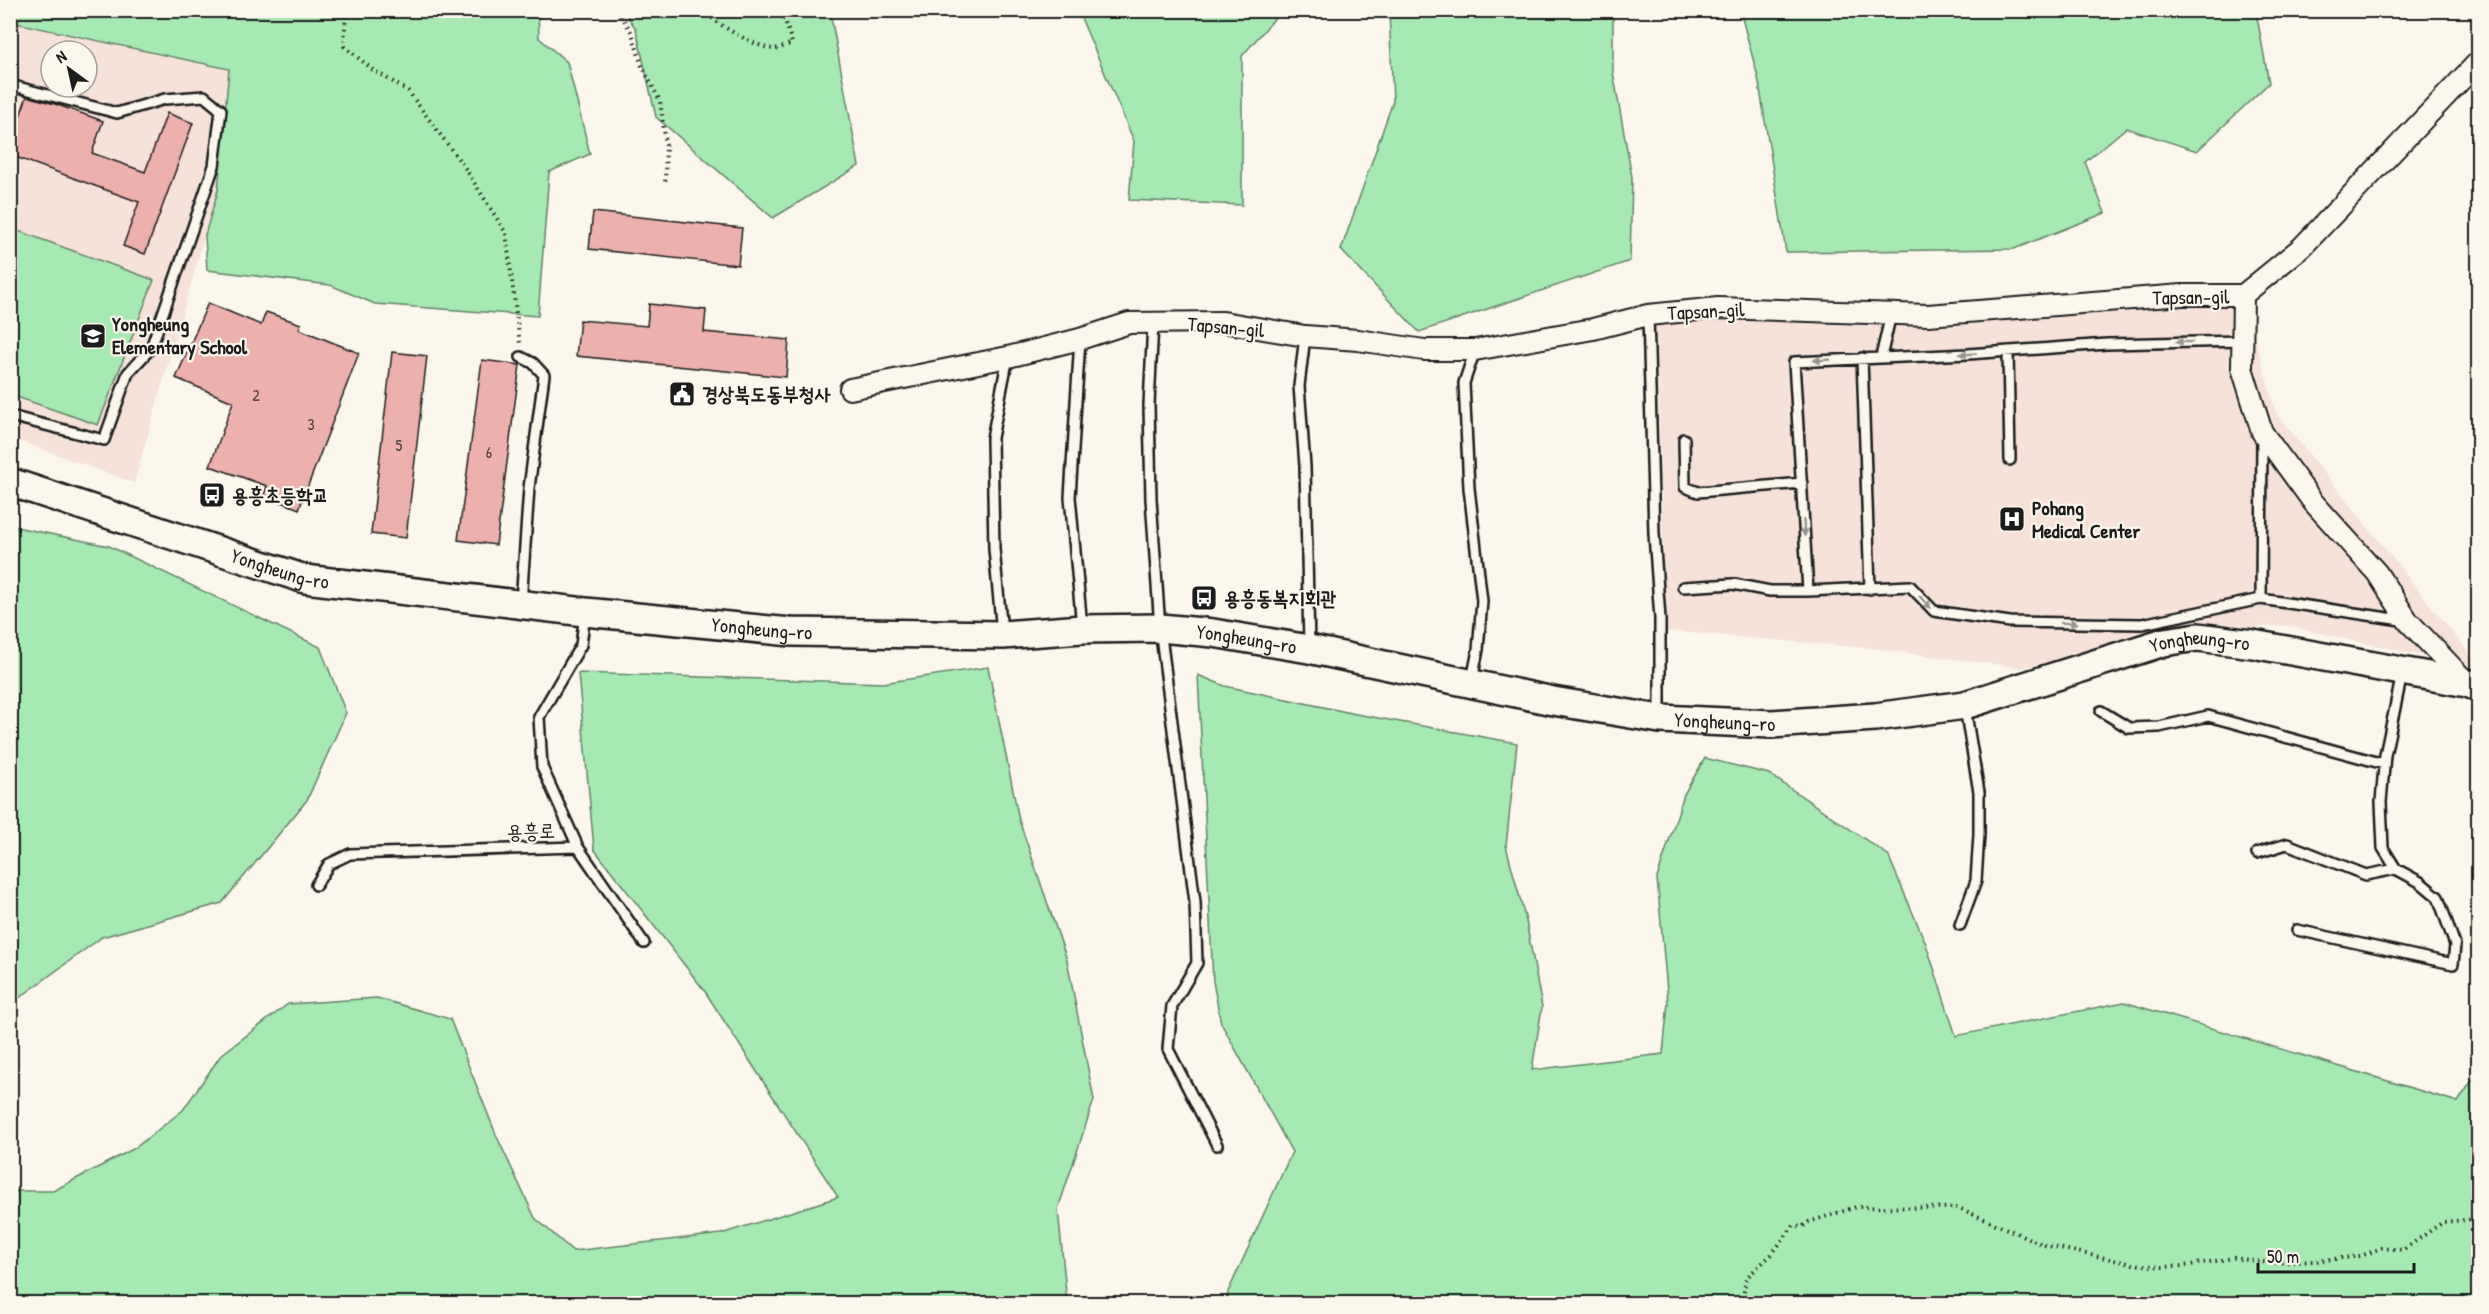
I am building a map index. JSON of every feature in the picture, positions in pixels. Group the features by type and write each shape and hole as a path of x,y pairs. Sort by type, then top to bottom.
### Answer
{"street":[{"name":"Tapsan-gil","path":"850,389 1008,357 1080,339 1130,323 1223,322 1305,336 1358,340 1424,350 1475,350 1593,329 1648,315 1718,308 1928,315 2182,295 2243,296 2302,247 2478,62"},
{"path":"2243,296 2242,368 2262,432 2313,502 2377,573 2408,621 2472,685"},
{"name":"Yongheung-ro","path":"10,482 305,579 585,612 792,632 1003,635 1082,629 1160,628 1213,633 1309,649 1554,701 1660,719 1771,724 1875,717 1965,705 2164,642 2198,637 2253,644 2472,685"}],"lane":[{"path":"10,86 117,113 165,99 204,96 221,110 214,166 151,348 128,373 104,440 10,416"},
{"path":"1881,357 1891,314"},
{"path":"1648,315 1654,534 1660,619 1660,719"},
{"path":"1152,322 1149,405 1150,499 1160,628 1195,902 1197,963 1172,1006 1168,1049 1217,1145"},
{"path":"1305,336 1299,387 1305,466 1309,649"},
{"path":"1080,339 1070,497 1082,629"},
{"path":"1808,591 1794,362 2107,344 2242,341"},
{"path":"1471,684 1478,650 1482,601 1469,488 1464,383 1475,350"},
{"path":"2008,351 2010,460"},
{"path":"521,357 533,363 544,375 528,498 521,604"},
{"path":"1003,635 994,549 992,438 1008,357"},
{"path":"1862,358 1870,589"},
{"path":"2261,599 2262,432"},
{"path":"1684,439 1685,487 1698,492 1802,483"},
{"path":"1683,587 1733,584 1770,591 1808,591 1910,586 1934,611 2010,622 2142,624 2261,599 2408,621"},
{"name":"용흥로","path":"316,885 329,864 350,854 578,847 542,767 539,717 581,645 585,612"},
{"path":"2296,930 2453,964 2455,945 2438,897 2420,882 2396,869 2384,848 2381,802 2384,764 2402,672"},
{"path":"1960,925 1976,881 1979,792 1965,705"},
{"path":"2101,711 2129,728 2176,724 2208,716 2384,764"},
{"path":"2257,853 2287,844 2366,875 2396,869"},
{"path":"578,847 644,943"}],"path":[{"path":"346,10 344,46 372,70 408,91 465,168 506,233 521,357"},
{"path":"618,10 632,33 642,66 660,101 666,145 665,185"},
{"path":"703,10 712,21 749,40 774,49 792,43 785,20 776,10"},
{"path":"785,20 792,10"},
{"path":"1742,1304 1746,1278 1771,1255 1794,1225 1802,1227 1809,1222 1856,1207 1959,1208 2044,1245 2162,1267 2234,1258 2271,1263 2315,1261 2361,1256 2382,1248 2403,1250 2443,1222 2478,1219"}],"shaded area":[{"name":"Yongheung Elementary School","path":"10,22 90,39 39,39 39,99 99,99 99,41 230,69 217,193 134,483 11,438"},
{"name":"Pohang Medical Center","path":"2243,295 2276,413 2478,664 2478,668 2287,626 2187,629 2023,668 1869,648 1666,631 1655,310"}],"green space":[{"path":"10,11 538,11 539,38 567,62 590,154 549,172 538,316 375,304 330,285 207,270 205,235 218,190 229,69 99,41 99,39 11,22"},
{"path":"624,11 830,11 859,166 773,218 656,117 636,29"},
{"path":"1078,11 1281,11 1242,56 1242,205 1129,200 1134,141"},
{"path":"1389,11 1613,11 1613,72 1632,177 1630,261 1419,332 1341,250 1393,101"},
{"path":"1740,11 2256,11 2269,83 2197,151 2126,128 2085,162 2105,213 2014,249 1786,252 1758,77"},
{"path":"10,228 154,280 98,425 11,395"},
{"path":"11,526 109,546 320,647 346,713 307,800 222,903 102,937 11,1004"},
{"path":"988,667 1019,820 1067,960 1094,1100 1058,1209 1067,1303 11,1303 11,1191 53,1191 135,1148 183,1110 221,1055 288,1004 377,998 450,1019 497,1137 535,1218 573,1251 721,1234 838,1197 704,990 594,849 578,673 883,683"},
{"path":"1198,675 1225,686 1356,714 1517,743 1506,846 1526,921 1542,1007 1532,1070 1663,1054 1668,1002 1657,878 1684,794 1705,758 1769,774 1888,855 1926,944 1956,1036 2124,1002 2458,1102 2478,1071 2478,1303 1228,1303 1228,1292 1292,1152 1221,1023 1213,982"}],"building":[{"path":"27,96 103,121 92,153 145,172 167,113 193,123 145,254 123,246 139,202 10,155 10,116 19,119"},
{"path":"593,212 742,228 738,265 589,249"},
{"path":"208,303 261,325 266,312 301,324 299,329 359,353 299,509 264,495 267,486 210,466 233,402 176,378"},
{"path":"649,304 706,310 704,332 789,340 786,377 576,356 580,320 647,326"},
{"path":"392,352 427,356 406,538 371,534"},
{"path":"482,360 520,365 496,545 458,540"}],"place":[{"name":"Yongheung Elementary School","path":"93,336"},
{"name":"경상북도동부청사","path":"682,394"},
{"name":"용흥초등학교","path":"212,495"},
{"name":"Pohang Medical Center","path":"2012,519"},
{"name":"용흥동복지회관","path":"1204,598"}]}
